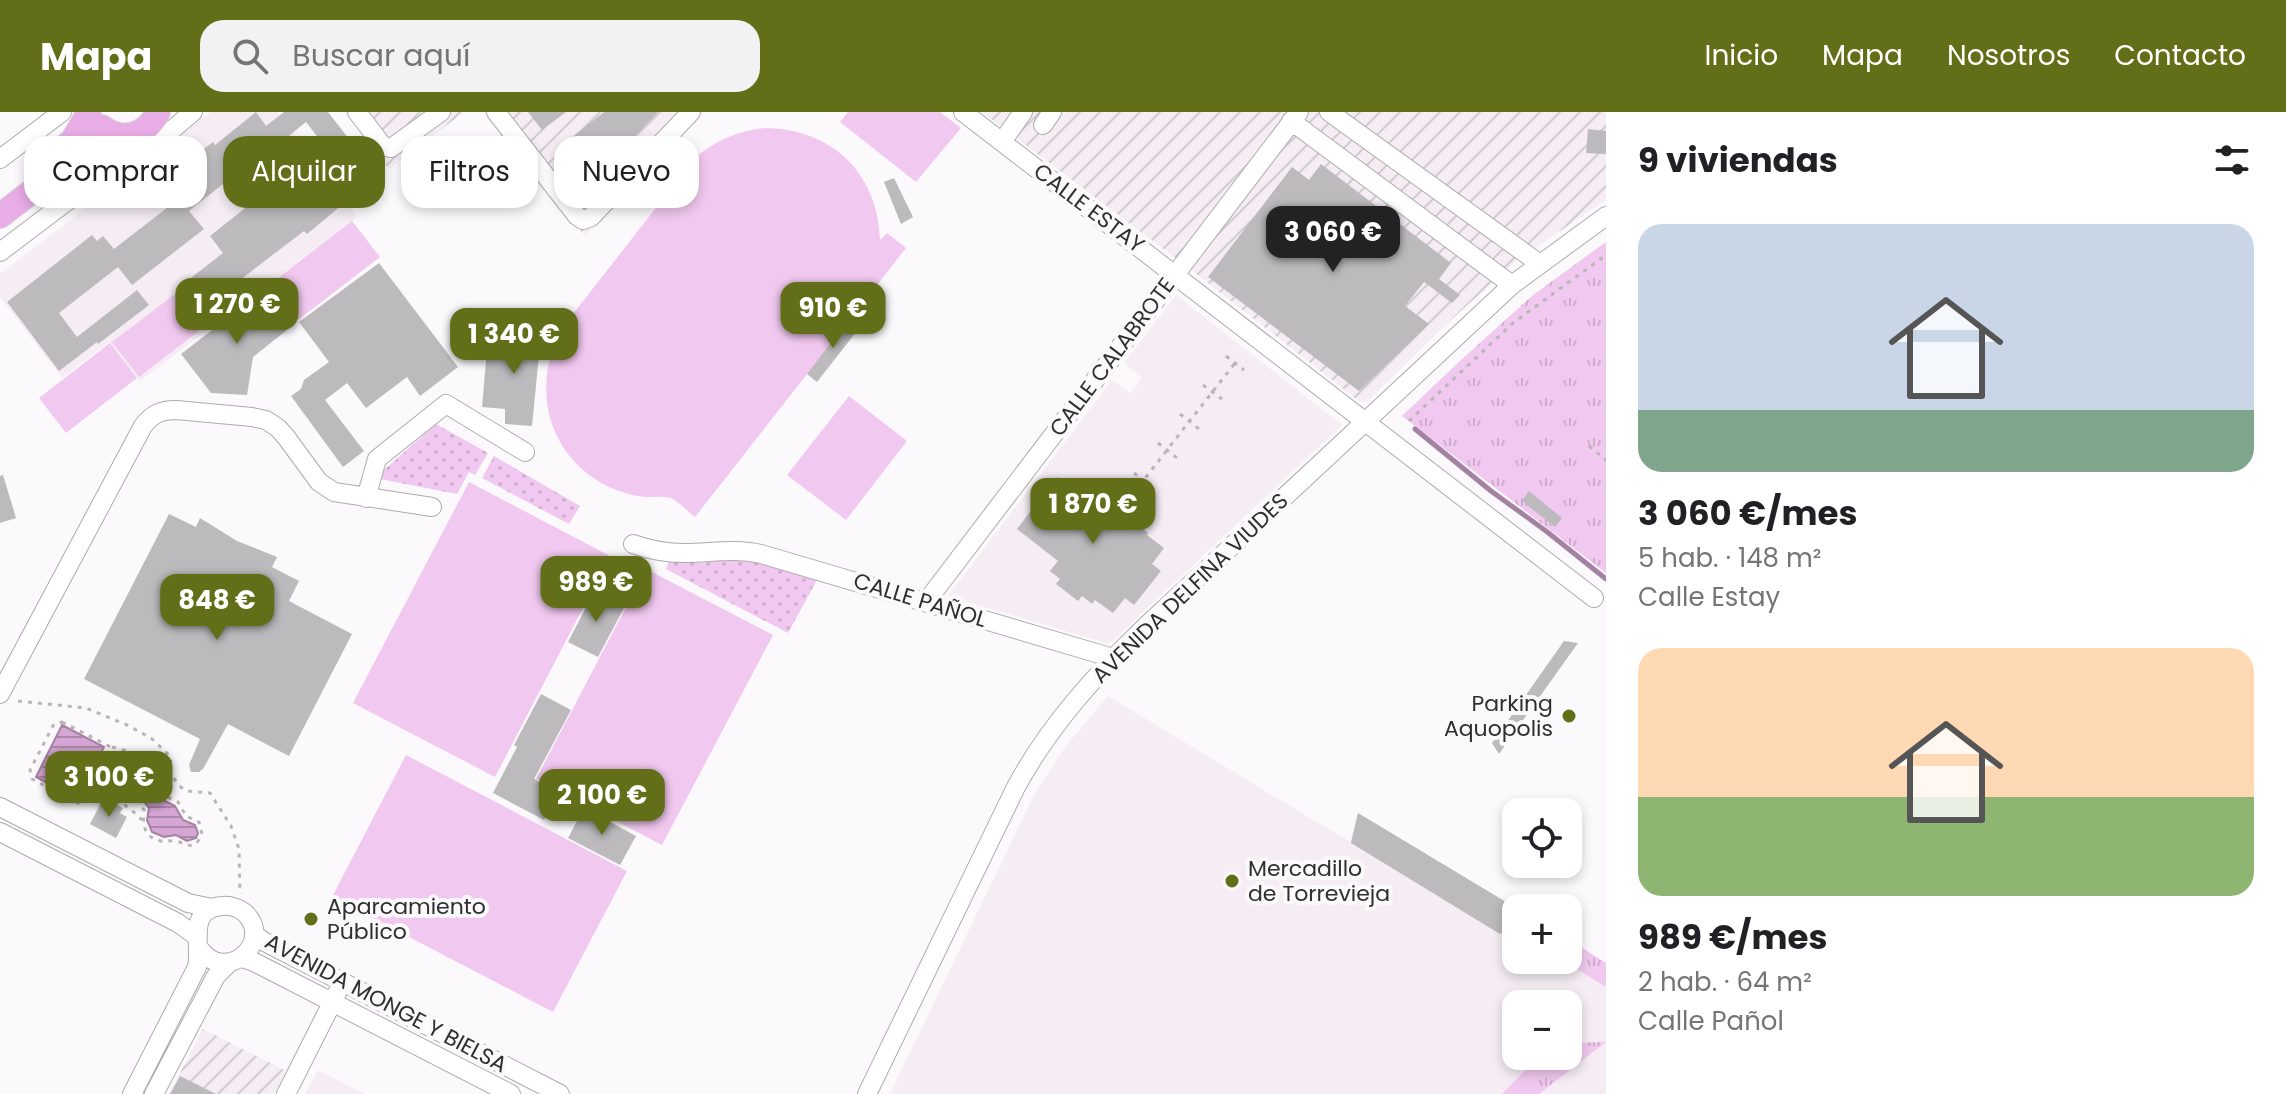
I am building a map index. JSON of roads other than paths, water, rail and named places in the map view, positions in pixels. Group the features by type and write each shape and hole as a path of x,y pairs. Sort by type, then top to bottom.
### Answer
{"main road":[{"path":"0,198 62,151 91,112 98,124 113,134 124,136 145,130 158,112"},
{"path":"0,216 70,162 113,134"}],"street":[{"path":"0,159 62,112"},
{"path":"0,252 111,168 153,146 193,112"},
{"path":"357,112 383,146 391,148 441,112"},
{"path":"496,112 583,220 591,217 691,112"},
{"name":"CALLE ESTAY","path":"963,112 1594,598"},
{"path":"1002,142 1023,112"},
{"path":"1329,112 1540,264"},
{"path":"1295,117 1512,285"},
{"name":"CALLE CALABROTE","path":"926,602 1295,117"},
{"name":"AVENIDA DELFINA VIUDES","path":"867,1094 1031,759 1058,722 1113,658 1512,285 1606,216"},
{"path":"366,498 377,459 446,404 525,452"},
{"path":"0,694 143,426 156,413 176,410 266,420 278,428 319,482 334,492 432,507"},
{"name":"CALLE PAÑOL","path":"633,544 668,552 695,553 725,542 1113,658"},
{"path":"0,807 188,903 212,908 224,905 243,911 251,921 254,934 251,948 216,976 154,1094"},
{"path":"0,832 178,923 209,958 215,961 235,960"},
{"path":"132,1094 193,976 199,958 200,920 212,908"},
{"name":"AVENIDA MONGE Y BIELSA","path":"254,934 560,1094"},
{"name":"AVENIDA MONGE Y BIELSA","path":"235,960 254,962 511,1094"},
{"path":"286,1094 343,982"}],"waterway":[{"path":"1415,429 1606,579"}],"place":[{"name":"Parking Aquopolis","path":"1569,716"},
{"name":"Mercadillo de Torrevieja","path":"1232,881"},
{"name":"Aparcamiento Público","path":"311,919"}]}
